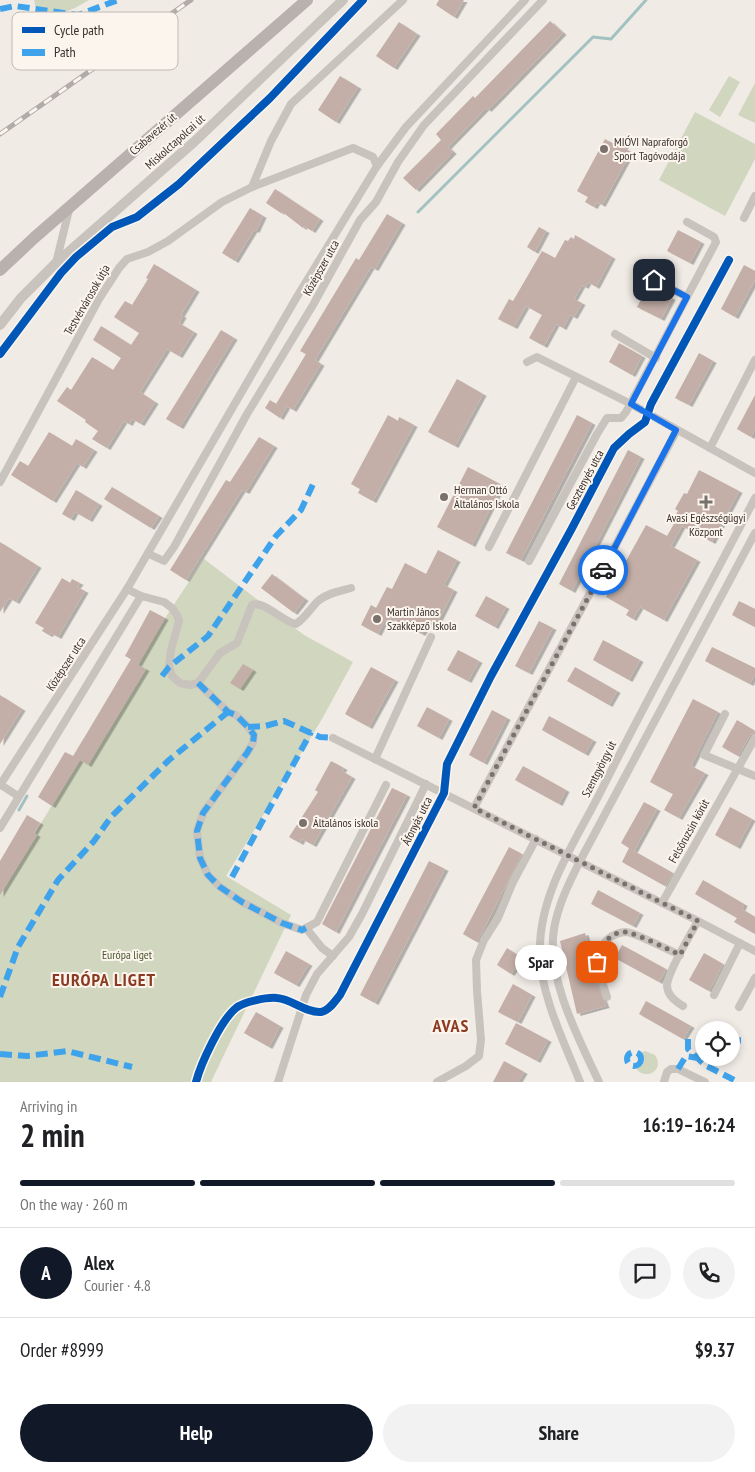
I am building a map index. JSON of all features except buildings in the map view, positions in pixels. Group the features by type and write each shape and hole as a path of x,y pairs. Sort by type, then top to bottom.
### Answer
{"main road":[{"name":"Csabavezér út","path":"0,270 71,205 307,0"}],"street":[{"name":"Miskolctapolcai út","path":"0,325 21,298 56,263 194,142 343,0"},
{"path":"252,187 271,141 290,104 403,0"},
{"name":"Középszer utca","path":"0,785 149,554 288,312 377,166 406,126 525,0"},
{"name":"Középszer utca","path":"149,554 164,561 174,547 247,414 313,305 360,220 376,202 398,162 424,125 543,0"},
{"name":"Testvérvárosok útja","path":"0,482 100,299 119,268 127,259 148,252 168,241 222,202 252,187 353,148 373,157 377,166"},
{"path":"361,194 376,202"},
{"path":"744,218 755,196"},
{"path":"56,263 71,205"},
{"path":"58,217 63,231"},
{"name":"Gesztenyés utca","path":"529,561 607,418 621,418 631,404 716,242 714,237 687,222"},
{"name":"Gesztenyés utca","path":"540,588 614,448 645,422 647,413 730,260"},
{"path":"654,280 687,297"},
{"path":"614,334 656,358"},
{"path":"527,362 537,357 631,404 755,473"},
{"path":"710,448 755,360"},
{"path":"489,547 576,377"},
{"path":"474,808 676,430"},
{"name":"Szentgyörgy út","path":"580,1082 554,1015 544,983 540,954 540,934 545,911 555,882 634,725 755,498"},
{"path":"599,1082 562,996 553,948 554,930 560,905 580,862 755,533"},
{"path":"127,590 164,602 177,614 178,621 169,667 172,676 180,683 190,685 198,683 220,653 237,643 252,605 260,604 289,623 296,624 303,619 319,600 351,588"},
{"name":"Áfonyás utca","path":"302,1007 323,1012 340,995 444,794 447,764 460,736 540,588"},
{"path":"0,828 141,596"},
{"path":"375,759 431,638"},
{"path":"198,683 228,712 236,715 254,735 247,752 203,813 196,831 200,858 208,876 242,902 282,923 302,930 318,922 386,785"},
{"path":"726,714 704,755 755,776"},
{"name":"Áfonyás utca","path":"333,738 580,862"},
{"name":"Felsőruzsin körút","path":"662,903 755,738"},
{"name":"Áfonyás utca","path":"278,1082 306,995 317,974 349,937 426,784"},
{"path":"0,785 18,796"},
{"path":"437,1082 466,1066 479,1056 482,1040 476,991 476,960 484,940 498,918 513,882 536,839"},
{"path":"580,862 755,951"},
{"path":"683,1006 672,998 668,985 680,955 698,921"},
{"path":"306,928 322,948 333,956"},
{"path":"607,997 597,962 598,953 611,936 627,932 680,955"},
{"path":"714,995 740,943"},
{"path":"739,1007 755,978"},
{"path":"196,1082 206,1053 222,1025 236,1007 249,1002 277,998 302,1007"},
{"name":"Szentgyörgy út","path":"574,1066 574,1082"},
{"path":"664,1082 667,1072 671,1069 678,1070 705,1082"}],"green space":[{"path":"34,0 89,0 65,12 37,12"},
{"path":"729,76 740,82 720,117 709,110"},
{"path":"755,83 755,123 738,115"},
{"path":"695,112 755,144 755,159 725,216 659,180"},
{"name":"Európa liget","path":"204,559 304,635 353,662 322,719 226,876 291,915 211,1082 0,1082 0,891 167,615"},
{"path":"645,1051 655,1055 658,1061 656,1070 648,1074 643,1074 635,1067 641,1063 642,1052"}],"waterway":[{"path":"418,212 593,37 611,39 646,0"},
{"path":"19,810 27,796"}],"railway":[{"path":"174,12 191,0"},
{"path":"0,134 91,70"}],"marked path":[{"path":"86,12 118,0"},
{"path":"0,9 15,6 57,12"},
{"path":"162,676 169,667 208,636 276,536 301,510 315,480"},
{"path":"198,683 228,712 236,715 254,735 253,743 247,753 203,813 197,831 200,858 208,875 220,887 242,902 282,923 302,930 306,928"},
{"path":"0,997 18,947 58,880 94,841 111,817 169,760 228,712"},
{"path":"248,727 265,726 284,721 320,737 333,738"},
{"path":"232,877 311,732"},
{"path":"688,1039 688,1049 705,1065 738,1082"},
{"path":"0,1054 27,1056 67,1051 132,1067"},
{"path":"631,1052 637,1052 641,1059 637,1066 631,1066 627,1062 627,1056 631,1052"},
{"path":"678,1069 686,1056 695,1058"}],"cycle path":[{"path":"0,354 61,273 76,257 112,227 137,217 179,184 270,98 363,0"},
{"path":"196,1082 202,1064 218,1032 230,1014 239,1006 255,1000 277,998 315,1012 321,1012 329,1008 340,995 444,793 447,764 491,676 614,448 645,422 651,404 729,260"}],"way so far":[{"path":"597,962 598,953 604,943 611,936 627,932 680,955 698,921 474,808 603,570"}],"place":[{"name":"MIÓVI Napraforgó Sport Tagóvodája","path":"604,149"},
{"name":"Herman Ottó Általános Iskola","path":"444,497"},
{"name":"Avasi Egészségügyi Központ","path":"706,502"},
{"name":"Martin János Szakképző Iskola","path":"377,619"},
{"name":"Általános iskola","path":"303,823"},
{"name":"Spar","path":"597,962"}],"district":[{"name":"EURÓPA LIGET","path":"104,980"},
{"name":"AVAS","path":"451,1026"}],"route":[{"path":"603,570 676,430 631,404 687,297 654,280"}]}
